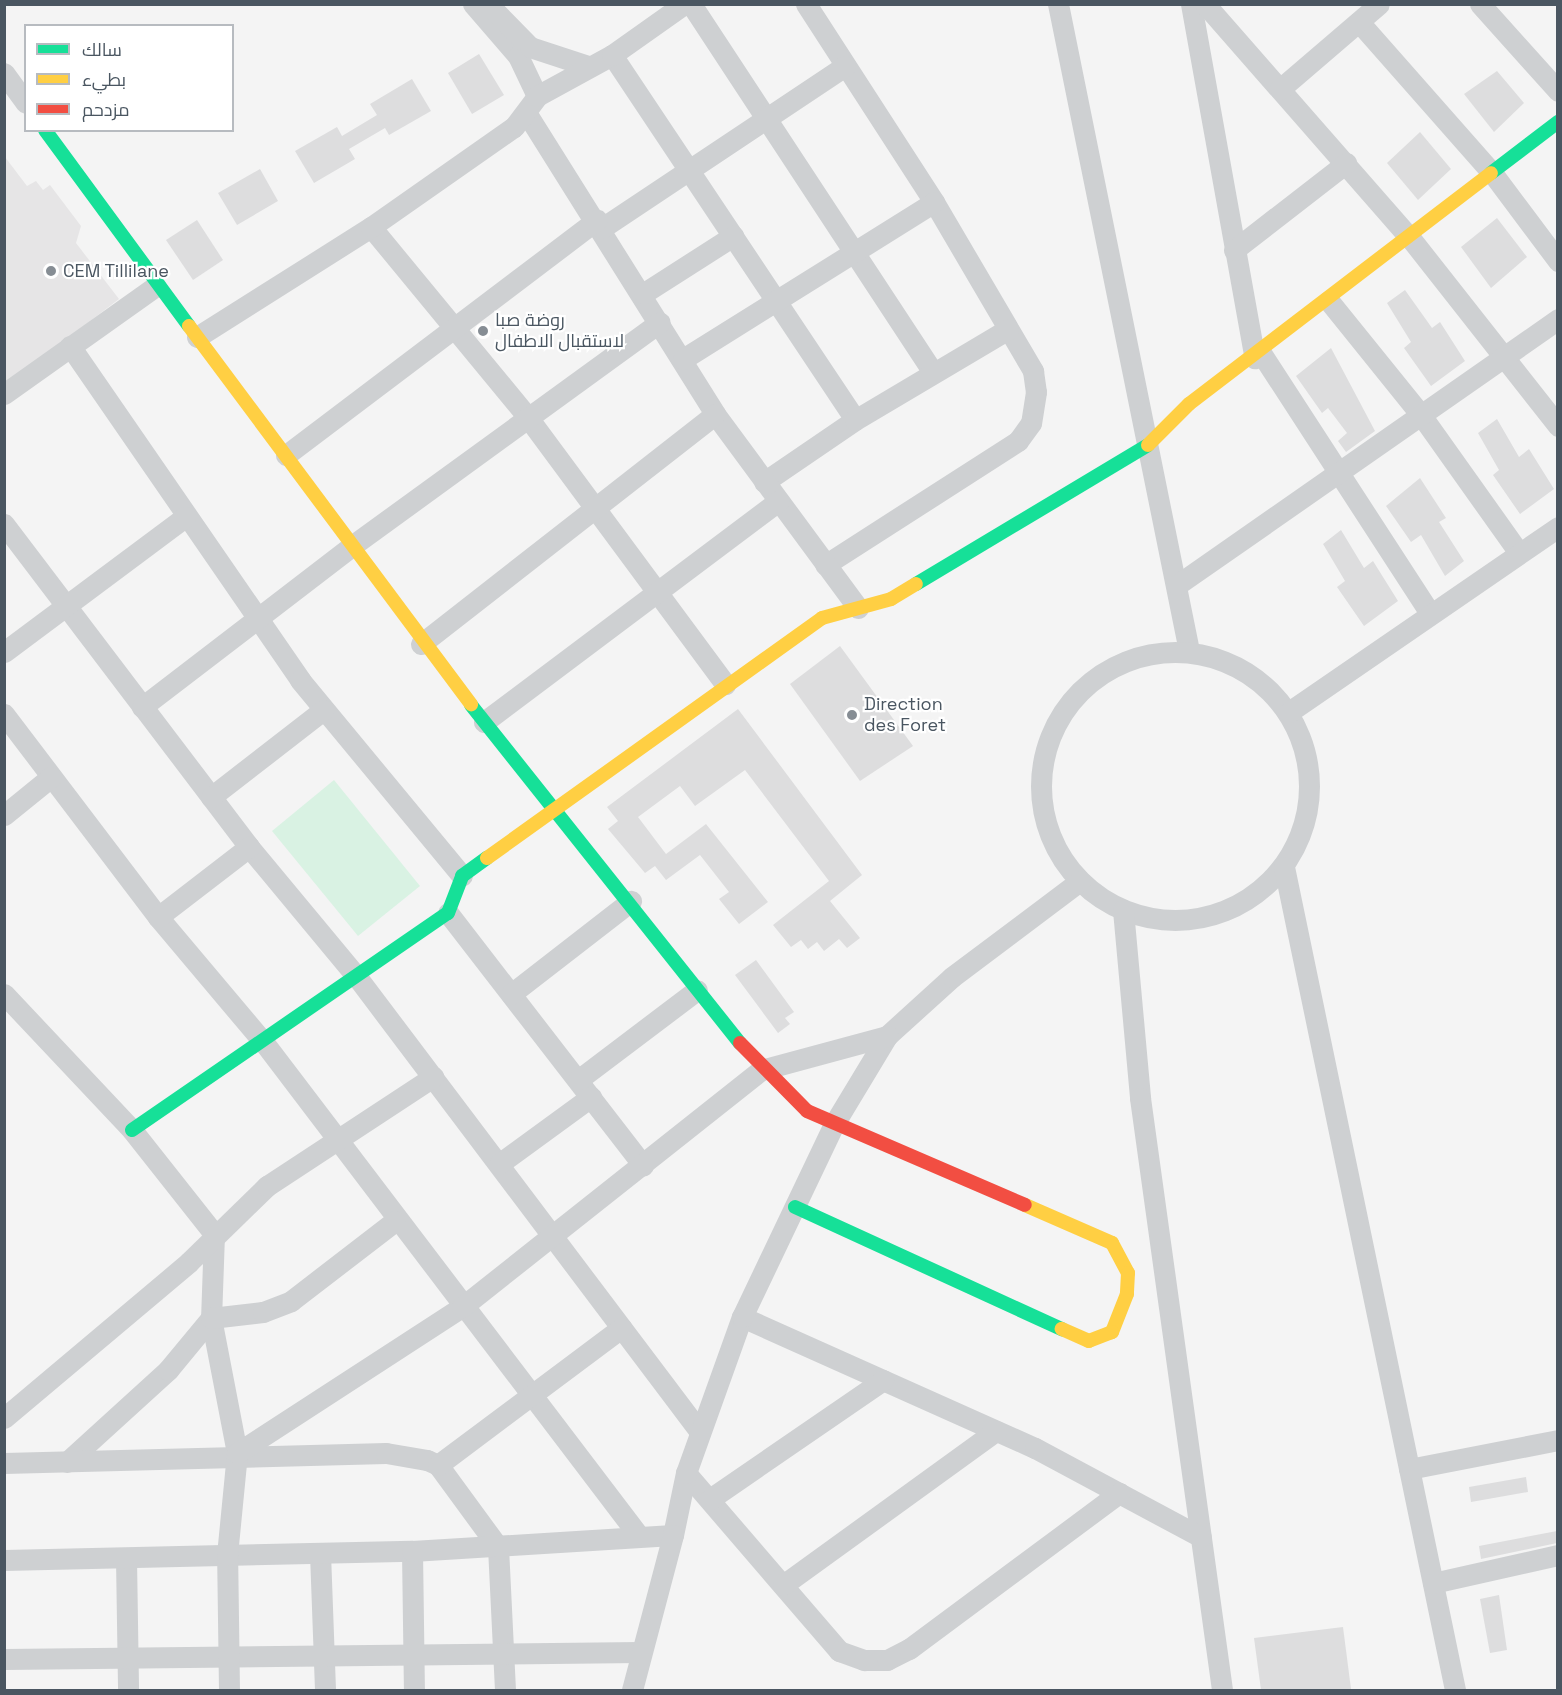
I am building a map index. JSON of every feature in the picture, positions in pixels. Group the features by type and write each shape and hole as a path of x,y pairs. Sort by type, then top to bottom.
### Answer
{"street":[{"path":"472,4 518,56 532,105 600,224 644,293 715,414 858,609"},
{"path":"488,4 530,47 588,66"},
{"path":"197,337 371,227 532,105 588,66 612,55 684,4"},
{"path":"691,4 933,373"},
{"path":"806,4 933,202 1008,328 1033,371 1036,392 1031,423 1018,441 825,565"},
{"path":"1058,4 1150,444 1190,651"},
{"path":"1191,4 1234,250 1258,356 1430,613"},
{"path":"1205,4 1411,239 1557,426"},
{"path":"1280,89 1379,4"},
{"path":"1480,4 1557,91"},
{"path":"1359,22 1493,174 1557,261"},
{"path":"612,55 855,420"},
{"path":"286,455 454,328 600,224 845,66"},
{"path":"4,73 24,100"},
{"path":"132,1130 265,1044 448,913 462,876 558,812 725,684 822,618 891,599 1150,444 1189,404 1258,356 1411,239 1557,122"},
{"path":"46,132 156,286 286,455 349,548 421,644 631,901 697,990 761,1070 786,1097 834,1124 1112,1243 1128,1273 1127,1294 1112,1332 1102,1340 1089,1341 795,1207"},
{"path":"1234,250 1346,163"},
{"path":"683,359 855,254 933,202"},
{"path":"371,227 529,419 660,593 725,684"},
{"path":"644,293 733,236"},
{"path":"4,394 156,286"},
{"path":"1329,301 1420,415 1520,553"},
{"path":"1177,585 1505,358 1557,319"},
{"path":"142,707 349,548 660,322"},
{"path":"764,482 855,420 1008,328"},
{"path":"70,346 185,517 323,710 462,876"},
{"path":"421,644 597,511 715,414"},
{"path":"484,722 660,593 778,501"},
{"path":"4,652 185,517"},
{"path":"4,524 249,847 357,977 700,1432"},
{"path":"1289,712 1557,527"},
{"path":"1190,651 1228,661 1263,682 1289,712 1306,750 1311,791 1303,831 1284,867 1258,893 1228,910 1193,920 1158,920 1123,910 1080,881 1055,848 1041,809 1041,767 1053,728 1076,693 1109,668 1148,654 1190,651"},
{"path":"211,797 323,710"},
{"path":"4,714 158,917 265,1044 334,1142 462,1307 534,1395 639,1536"},
{"path":"4,815 51,777"},
{"path":"158,917 249,847"},
{"path":"1284,867 1455,1690"},
{"path":"632,1690 640,1652 673,1535 686,1473 700,1432 742,1317 834,1124 887,1036 952,976 1080,881"},
{"path":"511,994 631,901"},
{"path":"1123,910 1140,1098 1222,1690"},
{"path":"448,913 643,1165"},
{"path":"499,1164 697,990"},
{"path":"4,994 132,1130 214,1234 211,1318 239,1456 227,1555 229,1690"},
{"path":"239,1456 462,1307 761,1070 887,1036"},
{"path":"4,1418 189,1262 214,1234 267,1186 433,1077"},
{"path":"67,1462 168,1370 211,1318 263,1312 291,1301 395,1221"},
{"path":"742,1317 996,1431 1201,1537"},
{"path":"438,1465 621,1328"},
{"path":"710,1499 883,1380"},
{"path":"783,1585 996,1431"},
{"path":"1409,1469 1557,1440"},
{"path":"4,1463 386,1453 438,1465 498,1548 505,1690"},
{"path":"686,1473 839,1651 886,1660 909,1649 1119,1493"},
{"path":"4,1560 498,1548 673,1535"},
{"path":"412,1551 414,1690"},
{"path":"320,1553 325,1690"},
{"path":"1433,1583 1557,1555"},
{"path":"126,1558 128,1690"},
{"path":"4,1659 640,1652"}],"shaded area":[{"name":"CEM Tillilane","path":"5,157 27,186 36,181 43,190 50,185 81,226 76,243 119,299 5,386"}],"green space":[{"path":"334,780 420,886 358,936 272,831"}],"building":[{"path":"479,54 504,95 472,114 448,73"},
{"path":"1497,71 1524,103 1494,132 1464,94"},
{"path":"412,79 431,111 389,135 385,128 349,149 355,159 314,183 295,151 337,127 342,136 377,115 370,104"},
{"path":"1420,132 1451,169 1418,200 1387,163"},
{"path":"260,169 278,201 237,225 218,193"},
{"path":"1497,218 1527,257 1491,288 1461,247"},
{"path":"197,220 223,260 193,280 166,240"},
{"path":"1405,290 1432,328 1440,322 1465,361 1431,386 1404,348 1411,342 1387,303"},
{"path":"1331,348 1375,431 1346,452 1338,441 1347,433 1328,408 1322,413 1296,376"},
{"path":"1497,419 1519,457 1529,449 1554,489 1520,514 1493,475 1499,470 1478,433"},
{"path":"1420,478 1446,518 1439,522 1464,561 1445,576 1421,535 1411,542 1386,506"},
{"path":"1341,530 1364,568 1373,561 1398,601 1364,626 1337,587 1345,581 1323,544"},
{"name":"Direction des Foret","path":"840,646 913,746 860,781 790,684"},
{"path":"738,709 862,875 830,901 860,938 847,948 839,939 824,951 817,942 808,949 801,940 791,947 773,925 829,881 745,770 695,806 680,786 638,817 666,854 706,824 768,902 739,924 719,899 729,892 700,855 666,880 655,866 645,873 608,829 618,821 607,807"},
{"path":"756,960 794,1012 785,1018 790,1024 778,1033 735,975"},
{"path":"1526,1477 1528,1492 1471,1502 1469,1487"},
{"path":"1557,1531 1557,1543 1481,1559 1479,1546"},
{"path":"1499,1595 1507,1650 1490,1653 1480,1599"},
{"path":"1343,1627 1351,1689 1261,1690 1254,1638"}],"traffic: fast":[{"path":"1491,173 1558,122"},
{"path":"46,132 189,326"},
{"path":"916,584 1148,445"},
{"path":"471,705 740,1043"},
{"path":"132,1130 448,913 462,876 487,858"},
{"path":"795,1207 1062,1329"}],"traffic: slow":[{"path":"1148,445 1189,404 1491,173"},
{"path":"189,326 471,705"},
{"path":"487,858 822,618 891,599 916,584"},
{"path":"1025,1205 1112,1243 1128,1273 1127,1294 1112,1332 1089,1341 1062,1329"}],"traffic: jam":[{"path":"740,1043 807,1111 1025,1205"}],"place":[{"name":"CEM Tillilane","path":"51,271"},
{"name":"روضة صبا لاستقبال الاطفال","path":"483,331"},
{"name":"Direction des Foret","path":"852,715"}]}
